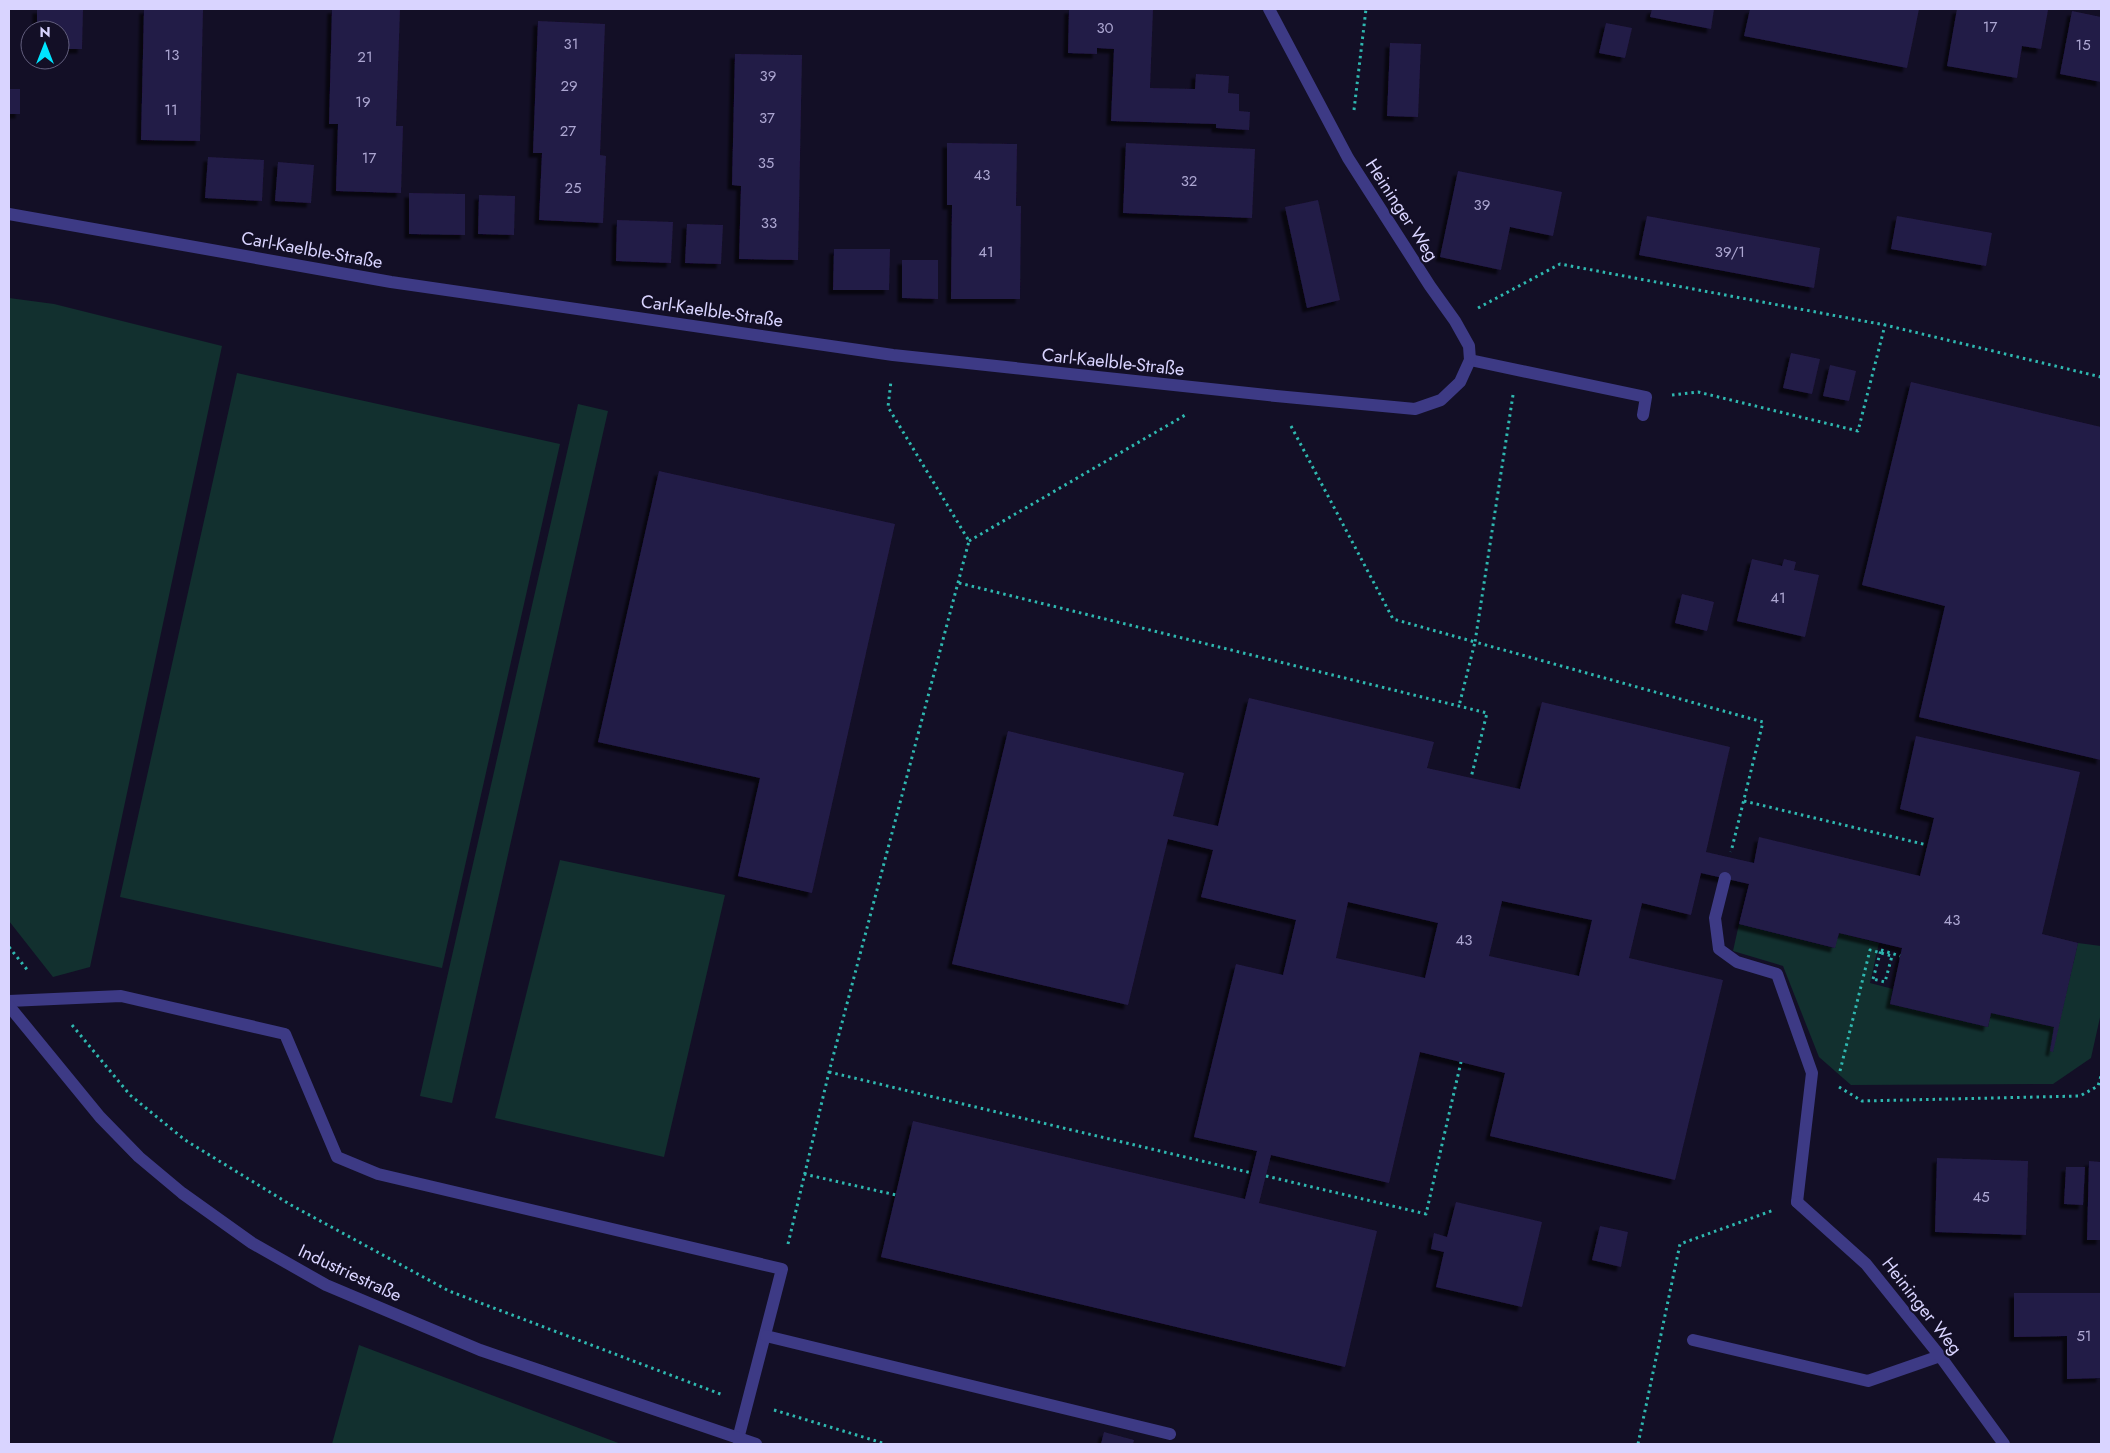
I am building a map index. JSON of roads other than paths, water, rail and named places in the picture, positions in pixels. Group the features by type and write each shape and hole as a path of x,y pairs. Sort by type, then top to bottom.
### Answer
{"street":[{"name":"Heininger Weg","path":"1268,9 1348,158 1430,286 1455,321 1469,346 1470,360"},
{"name":"Carl-Kaelble-Straße","path":"9,214 391,282 893,356 1276,396 1415,409 1441,400 1460,382 1470,360"},
{"path":"1470,360 1646,398 1643,414"},
{"name":"Heininger Weg","path":"1725,878 1715,918 1719,949 1737,962 1777,974 1812,1072 1797,1202 1866,1264 1940,1356 2004,1444"},
{"path":"9,1002 121,996 285,1034 337,1157 378,1174 782,1269 738,1439"},
{"name":"Industriestraße","path":"9,1006 100,1116 139,1157 182,1193 252,1243 326,1285 480,1350 756,1444"},
{"path":"766,1336 1170,1434"},
{"path":"1693,1340 1868,1381 1940,1356"}]}
